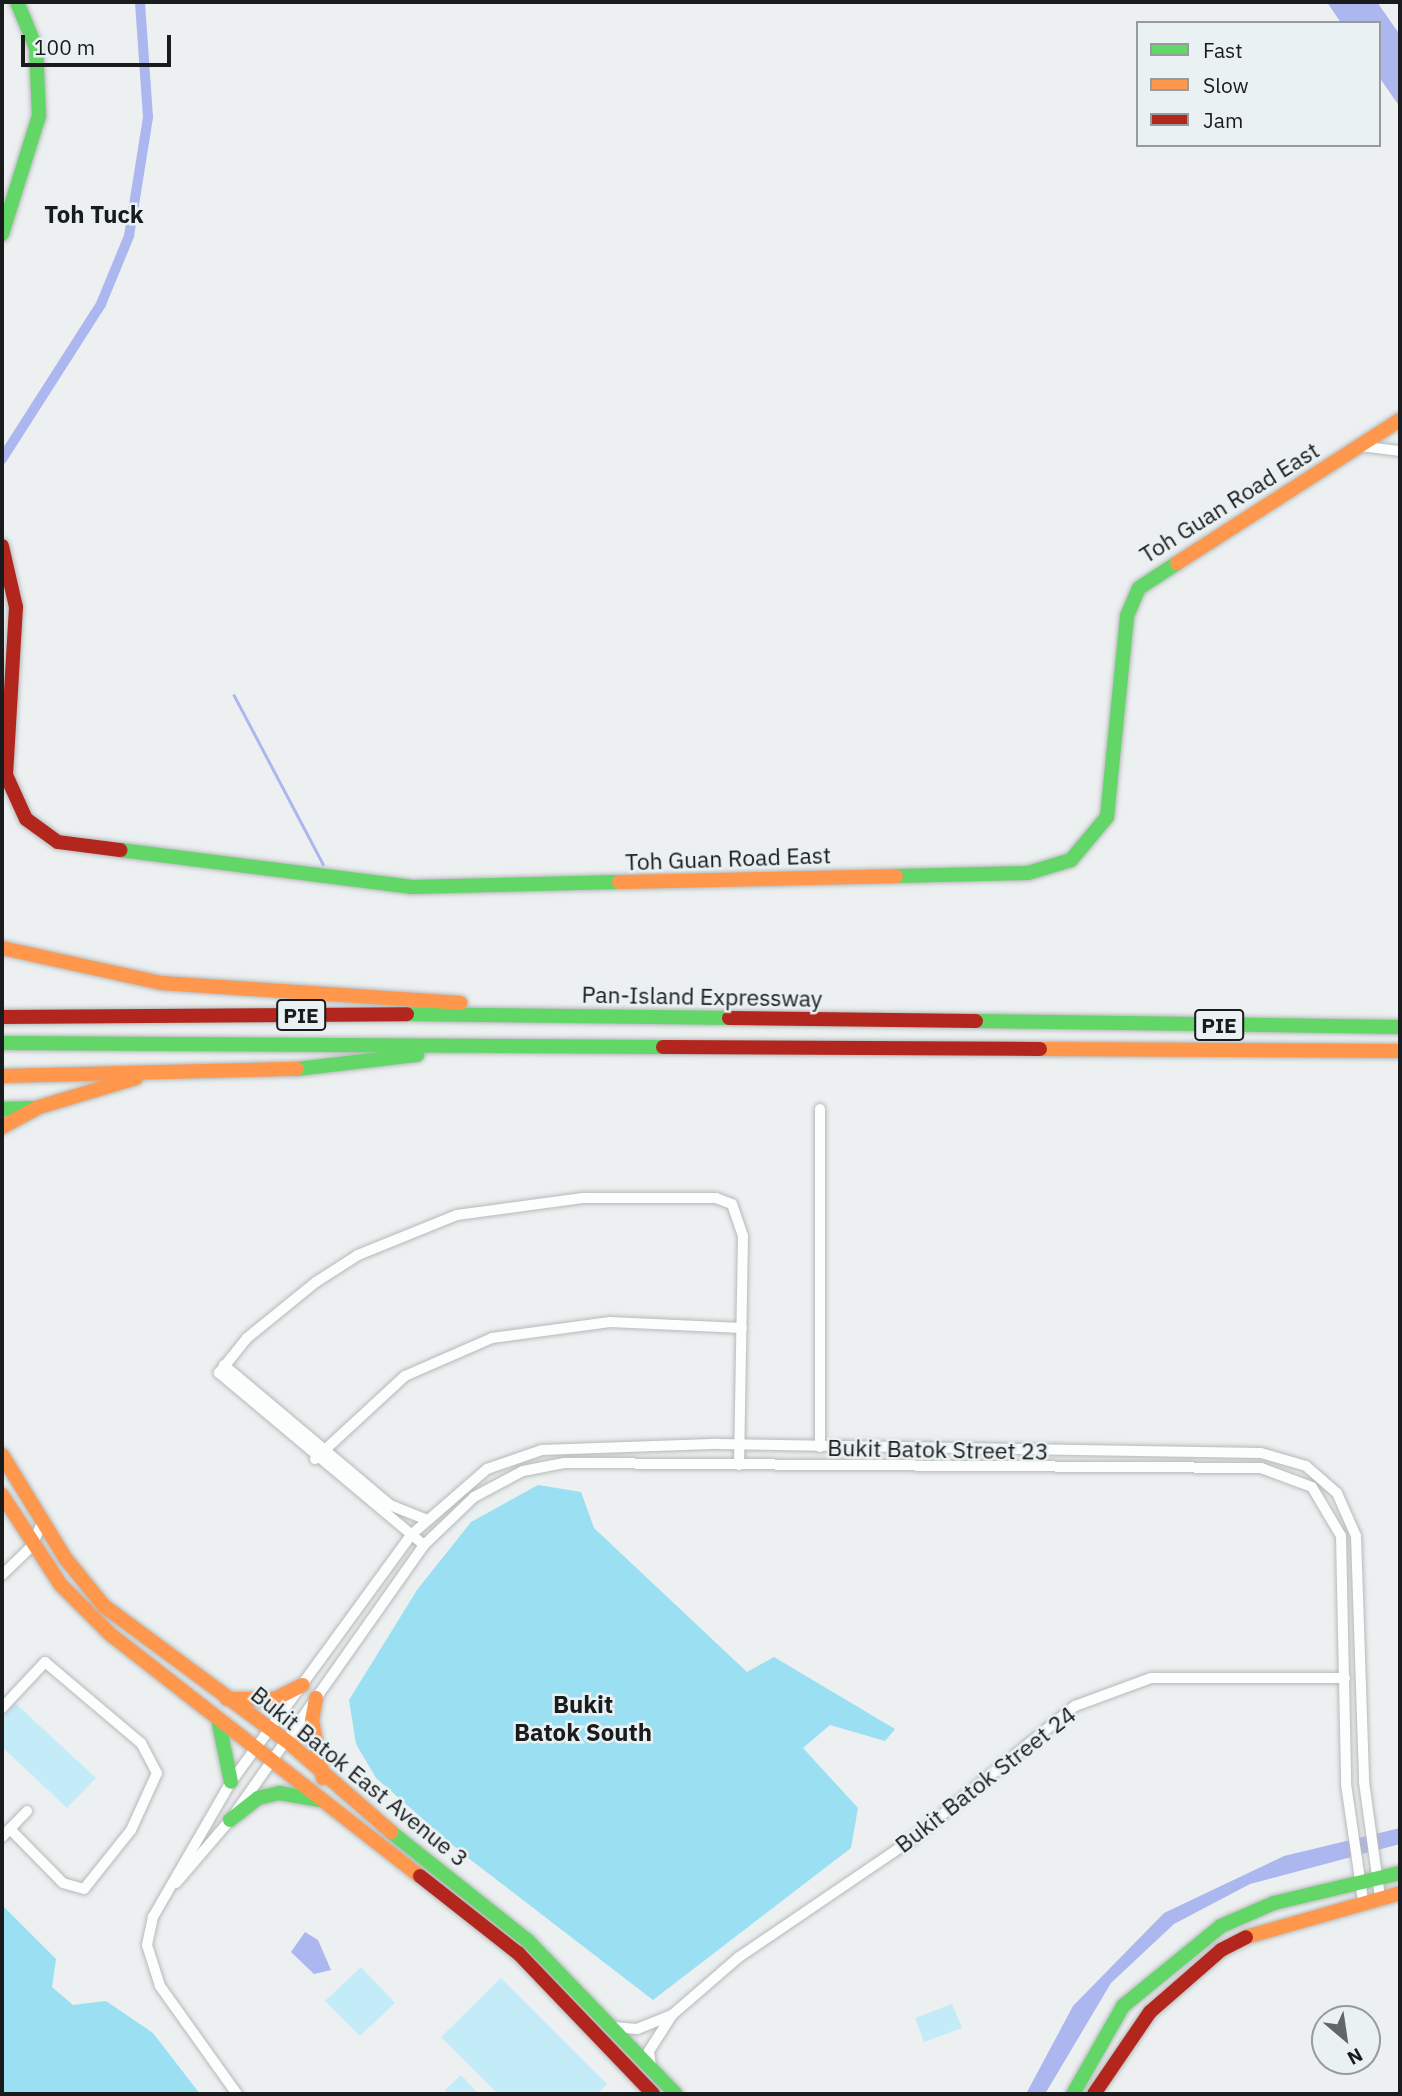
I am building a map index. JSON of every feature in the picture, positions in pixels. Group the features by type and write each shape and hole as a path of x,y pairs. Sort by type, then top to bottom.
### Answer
{"main road":[{"path":"2,234 39,116 36,48 17,2"},
{"name":"Toh Guan Road East","path":"2,546 16,598 5,762 9,792 40,832 82,849 411,887 1028,873 1071,860 1107,817 1127,616 1139,588 1399,423"},
{"path":"2,948 107,975 195,987 589,1015"},
{"name":"Pan-Island Expressway","path":"7,1017 589,1015 1400,1027"},
{"name":"PIE","path":"7,1043 462,1048 1400,1051"},
{"path":"2,1076 18,1073 287,1070 462,1048"},
{"path":"1296,1050 1400,1060"},
{"path":"2,1127 39,1107 162,1072"},
{"path":"2,1109 39,1107"},
{"name":"Bukit Batok East Avenue 3","path":"2,1455 42,1523 104,1606 227,1699 272,1729 323,1778 528,1941 676,2094"},
{"name":"Bukit Batok East Avenue 3","path":"2,1495 32,1546 90,1615 254,1751 330,1802 518,1953 653,2094"},
{"path":"227,1699 275,1699 303,1685"},
{"path":"316,1698 312,1721 323,1778"},
{"path":"214,1716 227,1741 231,1782"},
{"path":"230,1821 258,1798 279,1793 330,1802"},
{"path":"1073,2094 1110,2022 1193,1946 1273,1903 1400,1873"},
{"path":"1094,2094 1118,2050 1192,1969 1258,1931 1400,1893"}],"street":[{"path":"1359,446 1400,451"},
{"path":"820,1108 820,1447"},
{"path":"424,1545 319,1455 224,1365 278,1310 358,1255 457,1214 542,1200 729,1202 743,1236 739,1465"},
{"path":"319,1455 405,1376 503,1334 610,1322 742,1328"},
{"name":"Bukit Batok Street 23","path":"175,1884 186,1852 231,1782 411,1535 425,1519 487,1469 531,1453 740,1445 1261,1453 1316,1473 1343,1502 1356,1536 1369,1831 1380,1898"},
{"path":"319,1455 390,1505 425,1519"},
{"name":"Bukit Batok Street 23","path":"175,1884 230,1821 424,1545 474,1497 543,1466 739,1465 1284,1472 1319,1494 1339,1529 1351,1835 1363,1901"},
{"path":"2,1575 32,1546 42,1523"},
{"path":"2,1708 45,1662 141,1743 157,1773 131,1830 84,1889 62,1883 10,1829"},
{"name":"Bukit Batok Street 24","path":"653,2070 649,2051 672,2015 739,1956 910,1841 1100,1693 1151,1678 1345,1678"},
{"path":"2,1838 27,1811"},
{"path":"175,1884 153,1917 150,1965 237,2094"},
{"name":"Bukit Batok Street 24","path":"611,2027 637,2029 672,2015"}],"shaded area":[{"path":"1327,2 1377,2 1400,35 1400,107 1381,80 1381,21 1340,21"},
{"path":"538,1485 581,1492 594,1528 747,1672 774,1657 895,1729 885,1741 830,1725 803,1748 858,1808 851,1848 653,2000 463,1854 376,1778 356,1744 349,1700 417,1590 471,1522"},
{"path":"15,1703 96,1778 67,1808 2,1747 2,1717"},
{"path":"1400,1828 1400,1844 1250,1884 1174,1924 1111,1983 1045,2094 1026,2094 1073,2006 1164,1913 1284,1856"},
{"path":"2,1905 56,1959 52,1987 73,2005 106,2001 153,2033 200,2094 2,2094"},
{"path":"305,1932 318,1940 331,1970 314,1974 291,1952"},
{"path":"361,1967 395,2003 360,2036 325,2001"},
{"path":"501,1978 607,2084 597,2094 498,2094 441,2037"},
{"path":"952,2004 962,2028 924,2042 915,2018"},
{"path":"461,2075 479,2094 448,2094 445,2090"}],"waterway":[{"path":"2,459 101,304 129,236 148,117 140,2"},
{"path":"234,695 323,864"}],"traffic: fast":[{"path":"2,234 39,116 36,48 17,2"},
{"path":"896,876 1028,873 1071,860 1107,817 1127,616 1139,588 1177,563"},
{"path":"120,850 411,887 619,882"},
{"path":"407,1014 729,1018"},
{"path":"976,1021 1400,1027"},
{"path":"2,1043 663,1047"},
{"path":"297,1069 417,1055"},
{"path":"2,1109 32,1108"},
{"path":"219,1724 231,1782"},
{"path":"230,1820 258,1798 279,1793 320,1800"},
{"path":"391,1832 528,1941 676,2094"},
{"path":"1073,2094 1123,2006 1221,1926 1274,1903 1400,1873"}],"traffic: slow":[{"path":"1177,563 1400,420"},
{"path":"619,882 896,876"},
{"path":"2,948 161,983 460,1003"},
{"path":"1040,1049 1400,1051"},
{"path":"2,1076 297,1069"},
{"path":"2,1127 39,1107 136,1078"},
{"path":"2,1455 65,1558 104,1606 288,1742 391,1832"},
{"path":"2,1495 61,1585 110,1634 420,1876"},
{"path":"227,1699 275,1699 303,1685"},
{"path":"316,1698 312,1721 323,1778"},
{"path":"1246,1937 1400,1893"}],"traffic: jam":[{"path":"2,546 16,607 6,775 26,819 58,842 120,850"},
{"path":"2,1017 407,1014"},
{"path":"729,1018 976,1021"},
{"path":"663,1047 1040,1049"},
{"path":"420,1876 518,1953 653,2094"},
{"path":"1094,2094 1150,2012 1221,1950 1246,1937"}],"district":[{"name":"Toh Tuck","path":"94,215"},
{"name":"Bukit Batok South","path":"583,1719"}]}
